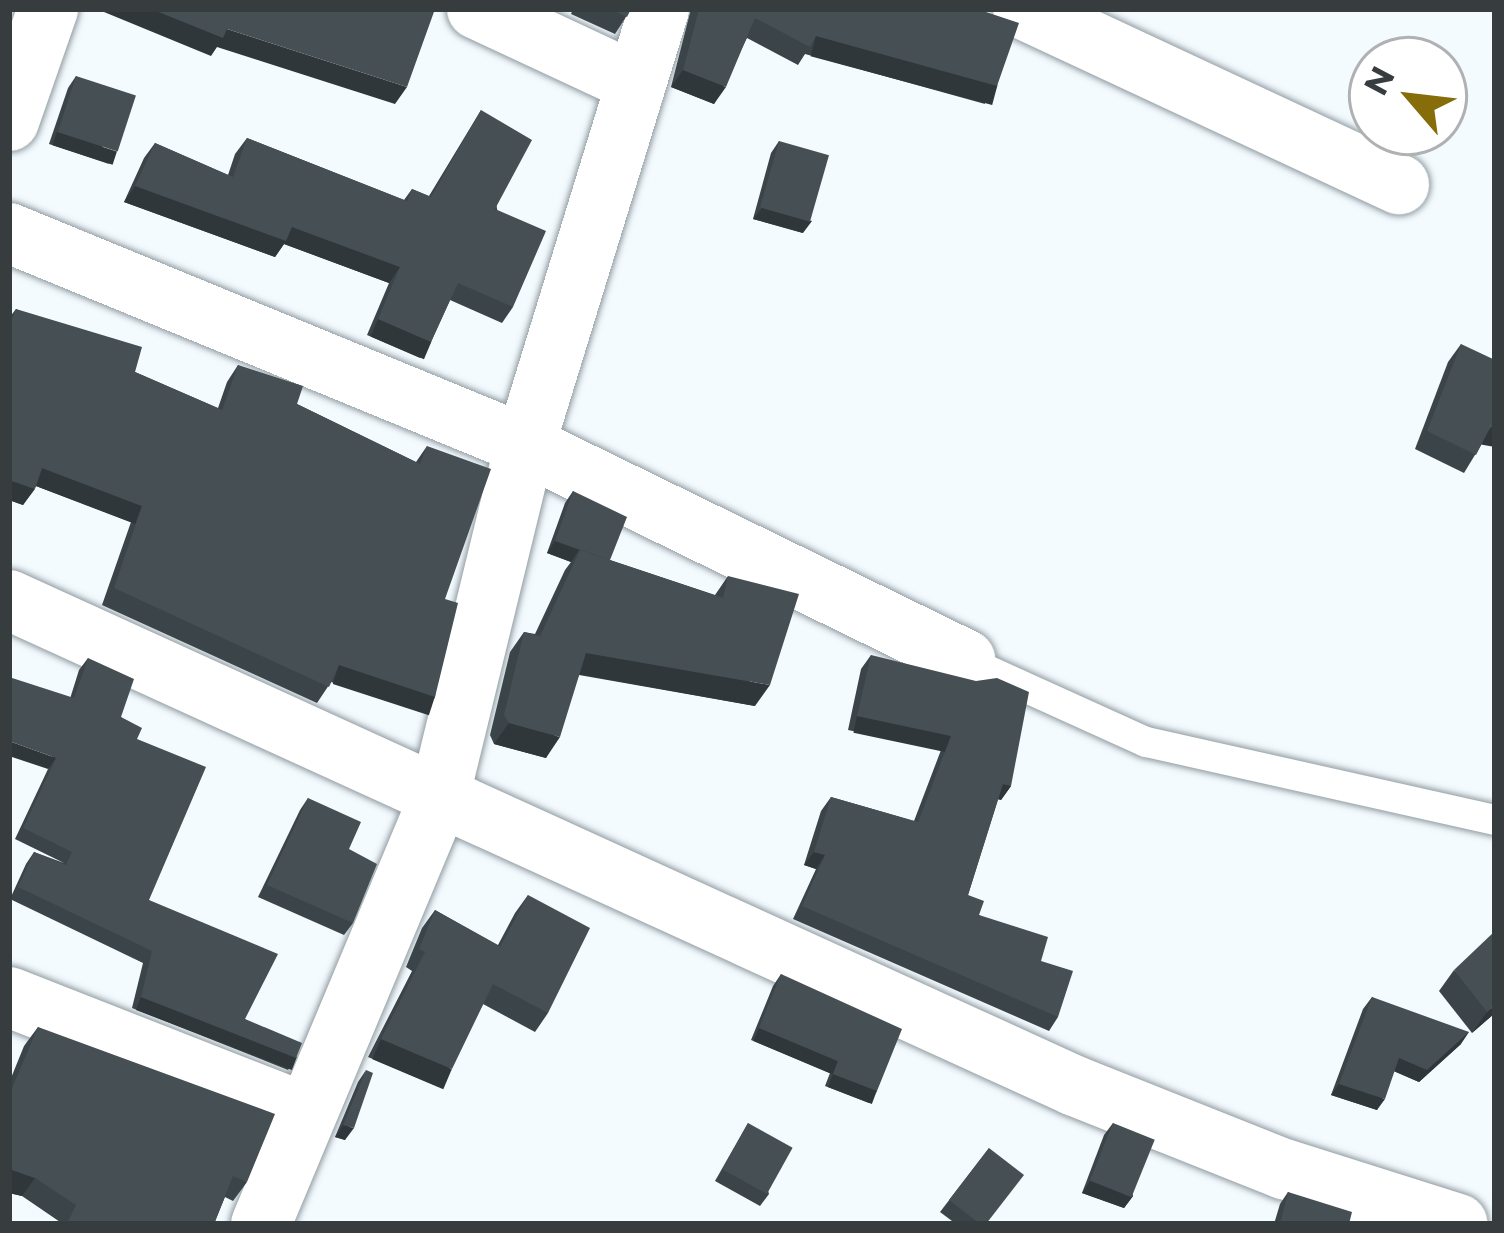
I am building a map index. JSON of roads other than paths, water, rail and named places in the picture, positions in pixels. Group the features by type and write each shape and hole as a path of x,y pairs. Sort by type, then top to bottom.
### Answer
{"street":[{"path":"9,121 48,9"},
{"path":"477,9 636,82"},
{"path":"261,1224 302,1112 439,797 525,445 658,9"},
{"path":"1023,9 1399,184"},
{"path":"9,233 525,445 965,660"},
{"path":"9,600 990,1041 1075,1086 1284,1169 1458,1224"},
{"path":"9,997 302,1112"}],"lane":[{"path":"965,660 1146,742 1495,820"}]}
